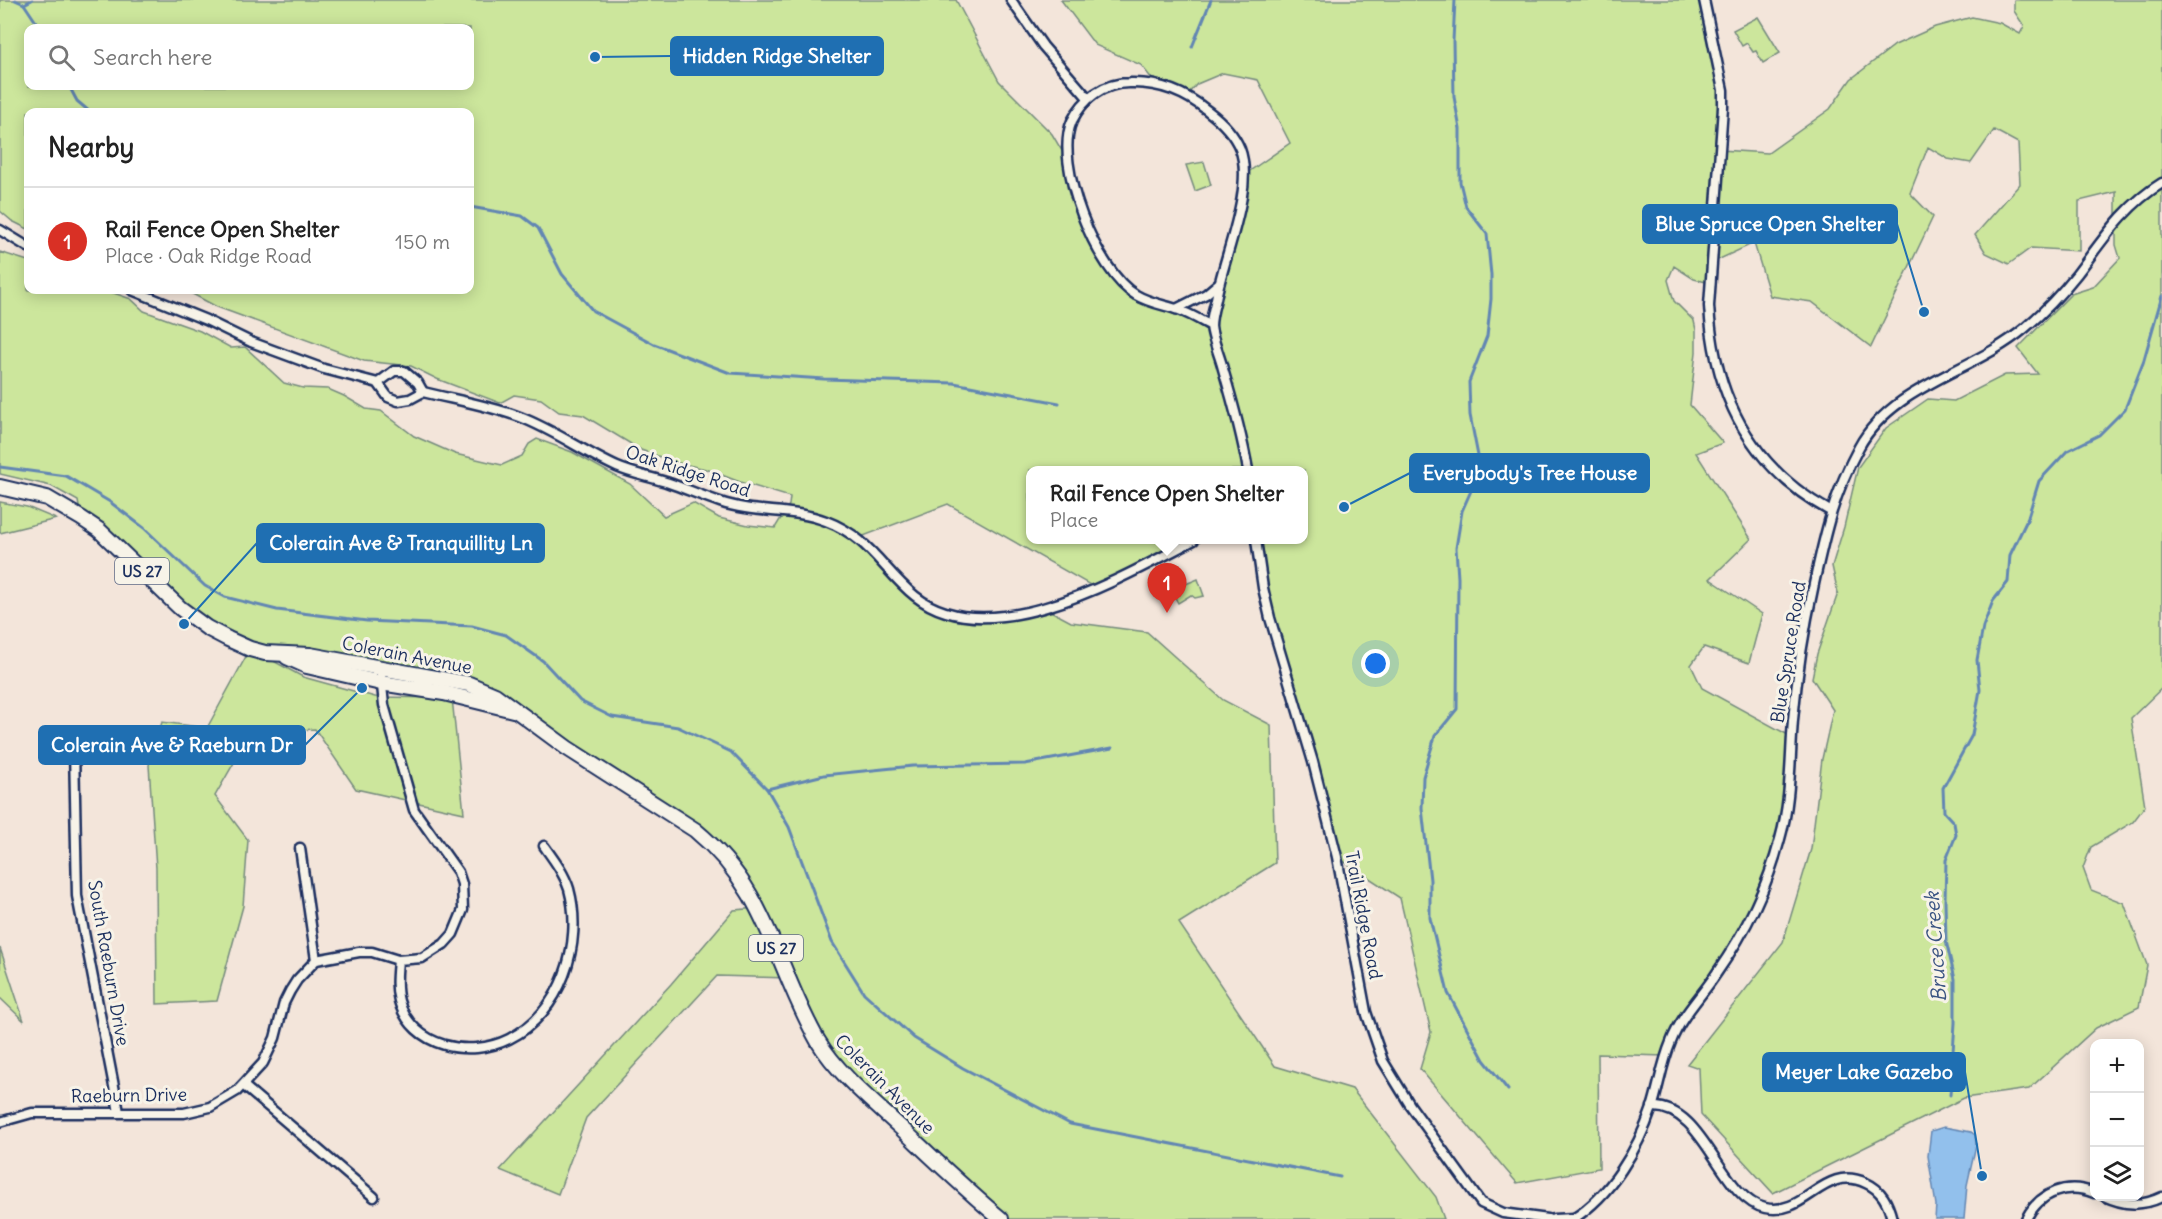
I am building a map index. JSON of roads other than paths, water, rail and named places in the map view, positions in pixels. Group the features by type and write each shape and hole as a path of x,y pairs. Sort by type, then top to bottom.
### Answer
{"main road":[{"name":"Colerain Avenue","path":"0,487 46,498 99,530 180,608 207,628 250,649 282,655 310,655 380,666 469,684 495,695 567,748 695,830 712,844 743,882 758,908 793,988 826,1053 861,1091 1001,1219"},
{"name":"Colerain Avenue","path":"282,655 307,666 381,683 444,693 518,712"}],"street":[{"path":"1011,0 1039,41 1088,98"},
{"path":"1704,0 1723,90 1724,107 1709,306 1717,367 1735,415 1760,452 1811,501 1830,511"},
{"path":"1211,326 1176,309 1136,295 1122,285 1106,265 1093,240 1075,195 1067,144 1069,128 1077,111 1088,98 1107,87 1127,83 1144,83 1167,88 1186,96 1220,121 1240,148 1243,161 1243,188 1232,239 1219,283 1211,326 1235,409 1247,466"},
{"name":"Blue Spruce Road","path":"1574,1219 1585,1211 1619,1173 1631,1154 1652,1107 1671,1039 1731,951 1768,876 1782,834 1798,672 1808,611 1830,511 1860,445 1873,426 1891,408 1921,389 2000,347 2024,329 2046,309 2076,275 2111,226 2129,207 2162,183"},
{"path":"0,230 24,245"},
{"path":"1176,309 1206,294 1219,283"},
{"name":"Oak Ridge Road","path":"142,294 206,320 251,342 324,369 378,383 388,397 398,401 410,399 423,392 466,401 521,417 617,467 741,509 825,520 858,538 916,597 958,616 992,618 1074,598 1097,589 1186,544"},
{"path":"378,383 394,372 404,371 418,383 423,392"},
{"name":"Trail Ridge Road","path":"1258,544 1263,588 1270,618 1313,762 1337,857 1366,1012 1383,1061 1410,1105 1481,1203 1503,1213 1548,1219"},
{"path":"300,848 316,960 359,952 372,952 398,960 422,958 444,944 459,922 464,897 458,872 414,810 384,705 380,666"},
{"name":"South Raeburn Drive","path":"74,748 77,896 119,1112"},
{"path":"398,960 396,986 399,1001 406,1016 416,1029 430,1040 442,1046 472,1048 492,1046 523,1030 537,1019 549,1004 567,966 571,947 573,913 569,889 560,868 544,846"},
{"name":"Raeburn Drive","path":"0,1122 32,1113 184,1113 197,1111 226,1099 244,1086 263,1063 270,1051 284,1003 290,991 316,960"},
{"path":"244,1086 374,1197"},
{"path":"1652,1107 1659,1107 1680,1116 1696,1132 1742,1193 1758,1206 1773,1209 1791,1206 1833,1180 1853,1179 1864,1182 1879,1191 1889,1208 1892,1219"},
{"path":"2026,1219 2042,1198 2052,1192 2064,1188 2090,1192"},
{"path":"2117,1201 2136,1204 2162,1197"},
{"path":"1554,1219 1574,1219"}],"water":[{"path":"1944,1127 1971,1132 1975,1135 1976,1145 1967,1185 1964,1219 1935,1219 1936,1205 1928,1156 1931,1131"}],"waterway":[{"path":"15,0 24,4 37,24"},
{"path":"24,4 32,0"},
{"path":"1192,47 1211,0"},
{"path":"1455,0 1454,97 1460,129 1460,182 1466,207 1487,234 1491,299 1487,336 1469,382 1470,415 1479,461 1474,484 1462,511 1456,548 1458,578 1457,709 1435,736 1423,777 1422,808 1430,880 1430,918 1448,993 1484,1060 1508,1090"},
{"path":"71,90 77,101 85,108"},
{"path":"474,208 522,216 538,228 562,274 593,311 654,344 730,373 824,379 954,383 1059,403"},
{"name":"Bruce Creek","path":"1950,1095 1955,1023 1955,979 1946,941 1945,901 1946,860 1956,835 1954,823 1944,812 1943,788 1972,735 1980,690 1977,660 1983,627 1993,601 2008,582 2010,555 2027,520 2039,481 2067,451 2099,435 2125,409 2143,363 2162,296"},
{"path":"0,467 66,476 110,502 144,528 205,586 225,597 277,610 367,621 472,626 506,635 543,661 580,701 612,717 678,727 731,752 767,789 789,827 832,942 864,993 914,1038 963,1068 1070,1124 1340,1177"},
{"path":"767,789 824,775 913,766 1025,764 1112,748"}],"place":[{"name":"Hidden Ridge Shelter","path":"595,57"},
{"name":"Blue Spruce Open Shelter","path":"1924,312"},
{"name":"Everybody's Tree House","path":"1344,507"},
{"name":"Rail Fence Open Shelter","path":"1167,613"},
{"name":"Colerain Ave & Tranquillity Ln","path":"184,624"},
{"name":"Colerain Ave & Raeburn Dr","path":"362,688"},
{"name":"Meyer Lake Gazebo","path":"1982,1176"}]}
